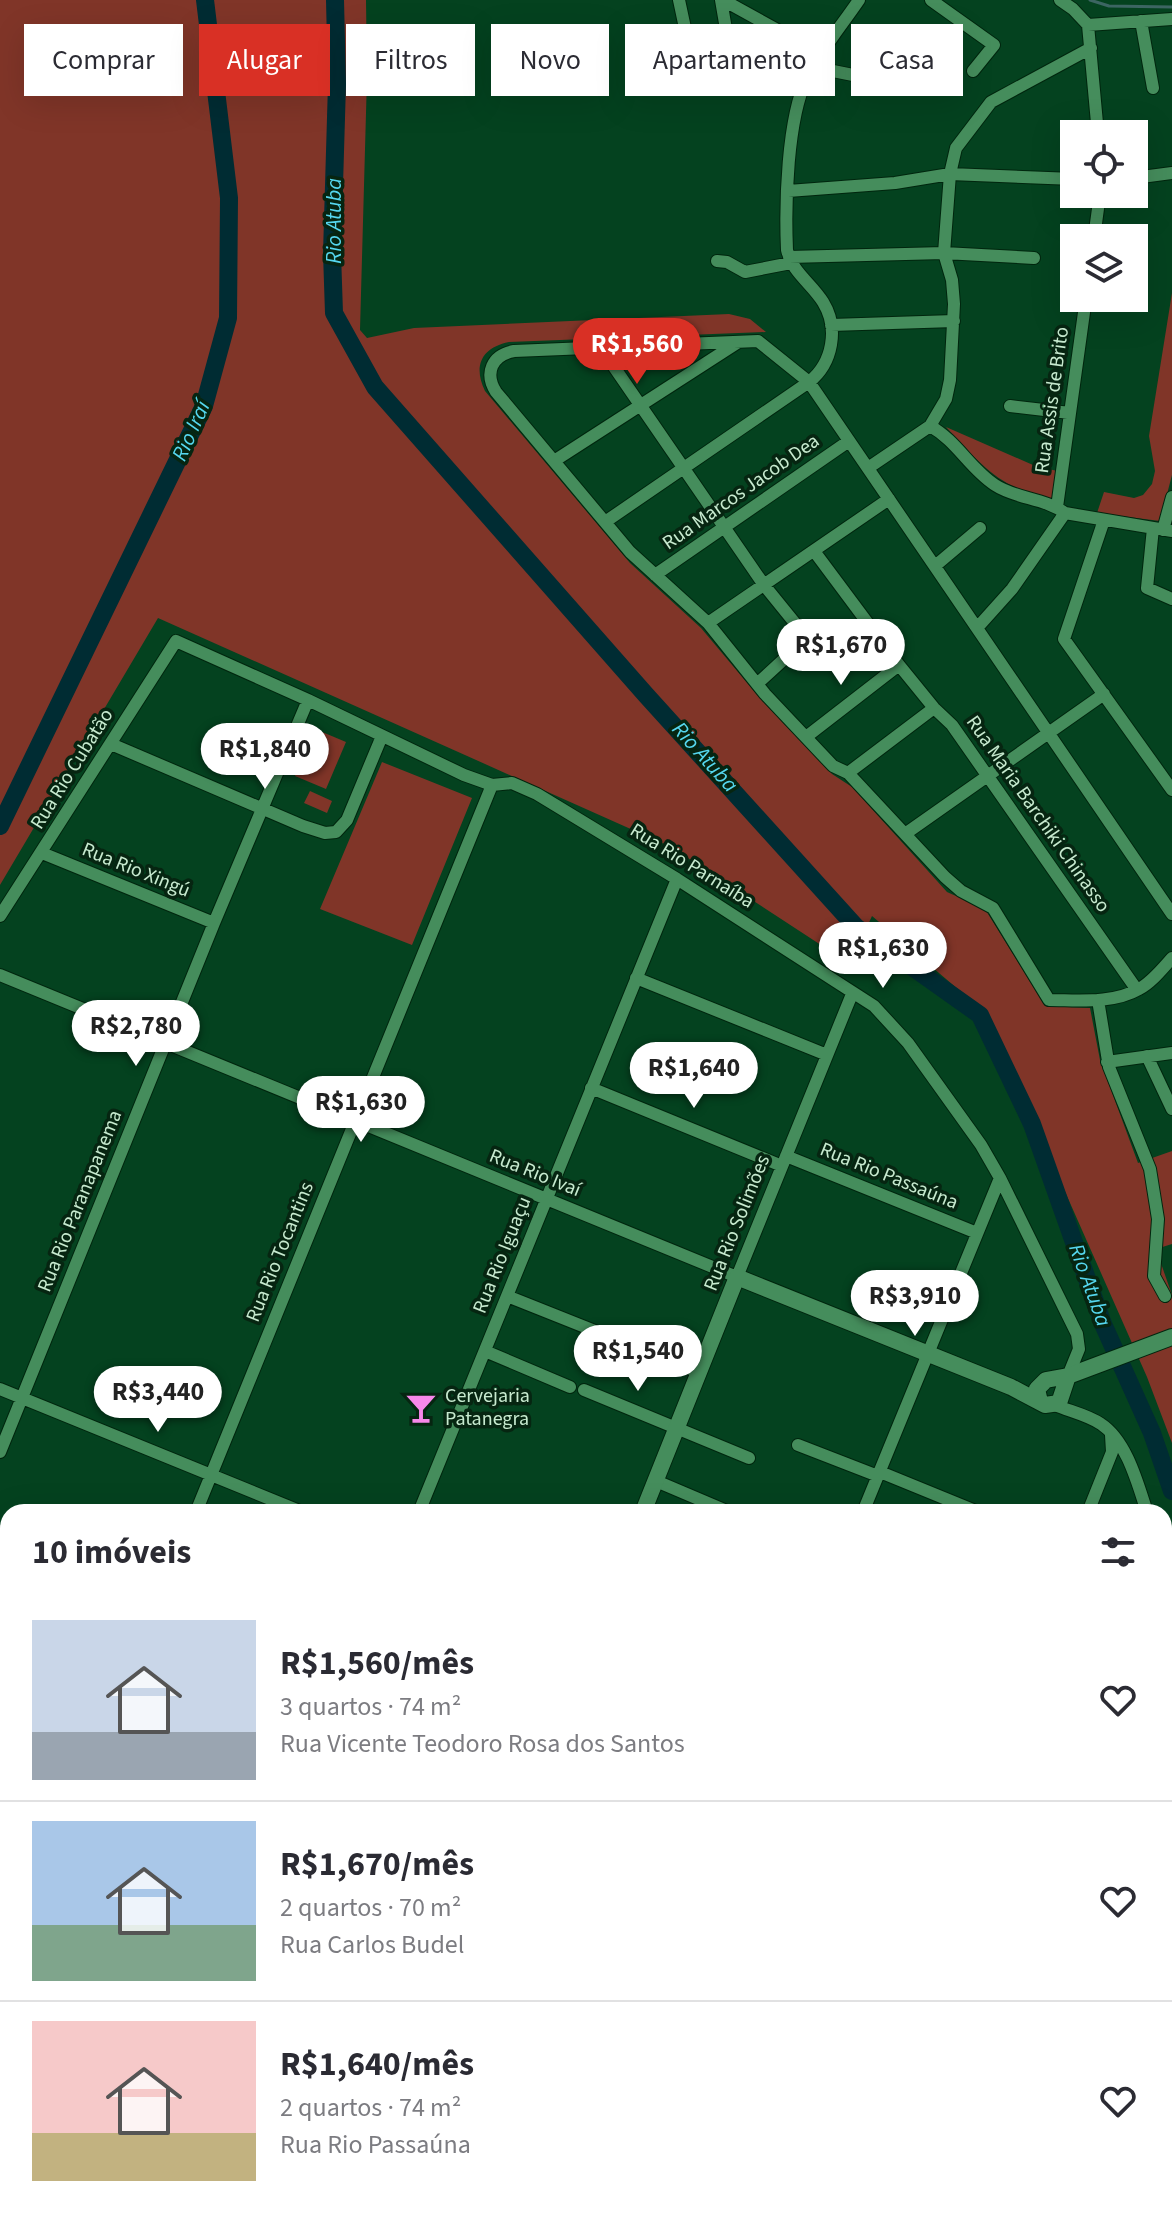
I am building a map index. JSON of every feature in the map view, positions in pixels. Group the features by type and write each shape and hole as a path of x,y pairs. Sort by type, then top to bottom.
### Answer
{"street":[{"path":"679,0 694,70 732,64 722,0"},
{"path":"722,0 766,24"},
{"path":"835,34 859,0"},
{"path":"931,0 994,45 973,71"},
{"path":"1060,0 1088,25 1097,120"},
{"path":"1088,25 1172,19"},
{"path":"1141,21 1153,88"},
{"path":"868,468 930,426 942,409 949,391 954,292 944,253 950,174 956,148 985,107 997,98 1091,48"},
{"path":"605,522 809,382 817,376 828,358 831,325 823,302 790,260 788,191 801,96"},
{"path":"1148,176 1172,173"},
{"path":"788,191 895,183 950,174 1060,178"},
{"path":"717,261 727,262 745,272 790,260 944,253 1034,258"},
{"name":"Rua Assis de Brito","path":"977,628 1012,589 1061,510 1084,312"},
{"path":"831,325 954,321"},
{"path":"1172,914 809,382 758,341 508,352 497,358 491,367 490,380 496,392 630,552 708,623 757,684 833,766 848,773 953,885 990,905 1049,1000 1098,1000 1137,990 1172,958"},
{"path":"554,461 740,342"},
{"path":"601,348 764,585 807,638 757,684"},
{"path":"1010,406 1070,413"},
{"path":"930,426 948,437 992,484 1014,495 1104,520 1163,529"},
{"name":"Rua Marcos Jacob Dea","path":"655,575 849,441"},
{"path":"1172,497 1147,588 1172,599"},
{"path":"708,623 889,499"},
{"path":"1104,520 1064,639 1168,775 1172,790"},
{"path":"935,566 980,528"},
{"name":"Rua Maria Barchiki Chinasso","path":"814,551 899,665 948,721 989,775 1137,990"},
{"name":"Rua Rio Parnaíba","path":"176,641 464,775 492,785 512,783 537,794 677,879 874,1006 908,1043 981,1145 1000,1178 1077,1334 1078,1355 1068,1376"},
{"name":"Rua Rio Cubatão","path":"0,916 176,641"},
{"path":"806,737 899,665"},
{"path":"905,834 1104,694"},
{"name":"Rua Rio Paranapanema","path":"0,1452 214,923 308,700"},
{"path":"848,773 934,708"},
{"path":"111,744 261,809 325,833 336,832 347,820 382,736"},
{"name":"Rua Rio Tocantins","path":"199,1504 492,785"},
{"name":"Rua Rio Xingú","path":"42,853 214,923"},
{"name":"Rua Rio Iguaçu","path":"422,1504 677,879"},
{"name":"Rua Rio Ivaí","path":"0,975 165,1045 1011,1387 1049,1394 1102,1424 1109,1433"},
{"path":"636,978 827,1055"},
{"name":"Rua Rio Solimões","path":"646,1504 852,994"},
{"path":"1098,1000 1107,1062 1150,1169 1158,1219 1154,1276 1165,1296"},
{"path":"1107,1062 1172,1053"},
{"path":"1147,1056 1172,1109"},
{"name":"Rua Rio Passaúna","path":"591,1088 977,1233"},
{"path":"866,1504 1000,1178"},
{"path":"507,1296 698,1372"},
{"path":"1049,1394 1068,1376 1168,1339"},
{"path":"485,1351 570,1387"},
{"path":"0,1389 282,1504"},
{"path":"584,1390 749,1458"},
{"path":"1091,1504 1112,1452 1113,1442 1109,1433"},
{"path":"1109,1433 1127,1455 1144,1504"},
{"path":"798,1445 957,1504"},
{"path":"656,1481 710,1504"}],"shaded area":[{"path":"0,0 366,0 366,24 346,24 346,96 366,96 360,330 367,338 414,328 729,314 750,319 766,332 509,342 492,349 482,359 481,382 485,391 630,563 701,628 759,697 832,774 852,787 947,892 985,909 1045,1006 1090,1008 1100,1060 1138,1163 1172,1151 1172,1244 1156,1249 1172,1295 1172,1443 1147,1377 986,1013 872,916 850,964 671,847 158,618 0,885"},
{"path":"1172,293 1172,475 1160,521 1097,513 1104,492 1134,498 1143,495 1152,484 1155,471 1149,436"},
{"path":"946,427 1033,465 1057,471 1054,500 1018,489 993,474"},
{"path":"315,729 346,742 326,789 295,776"},
{"path":"382,762 472,798 412,945 320,909"},
{"path":"310,791 332,801 327,813 304,803"}],"waterway":[{"name":"Rio Iraí","path":"0,826 204,406 228,318 229,198 205,0"},
{"name":"Rio Atuba","path":"335,0 334,313 375,387 646,695 856,927 980,1015 1032,1124 1103,1324 1152,1433 1172,1491"},
{"path":"1090,0 1109,6 1172,7"}],"place":[{"name":"Cervejaria Patanegra","path":"421,1408"}]}
